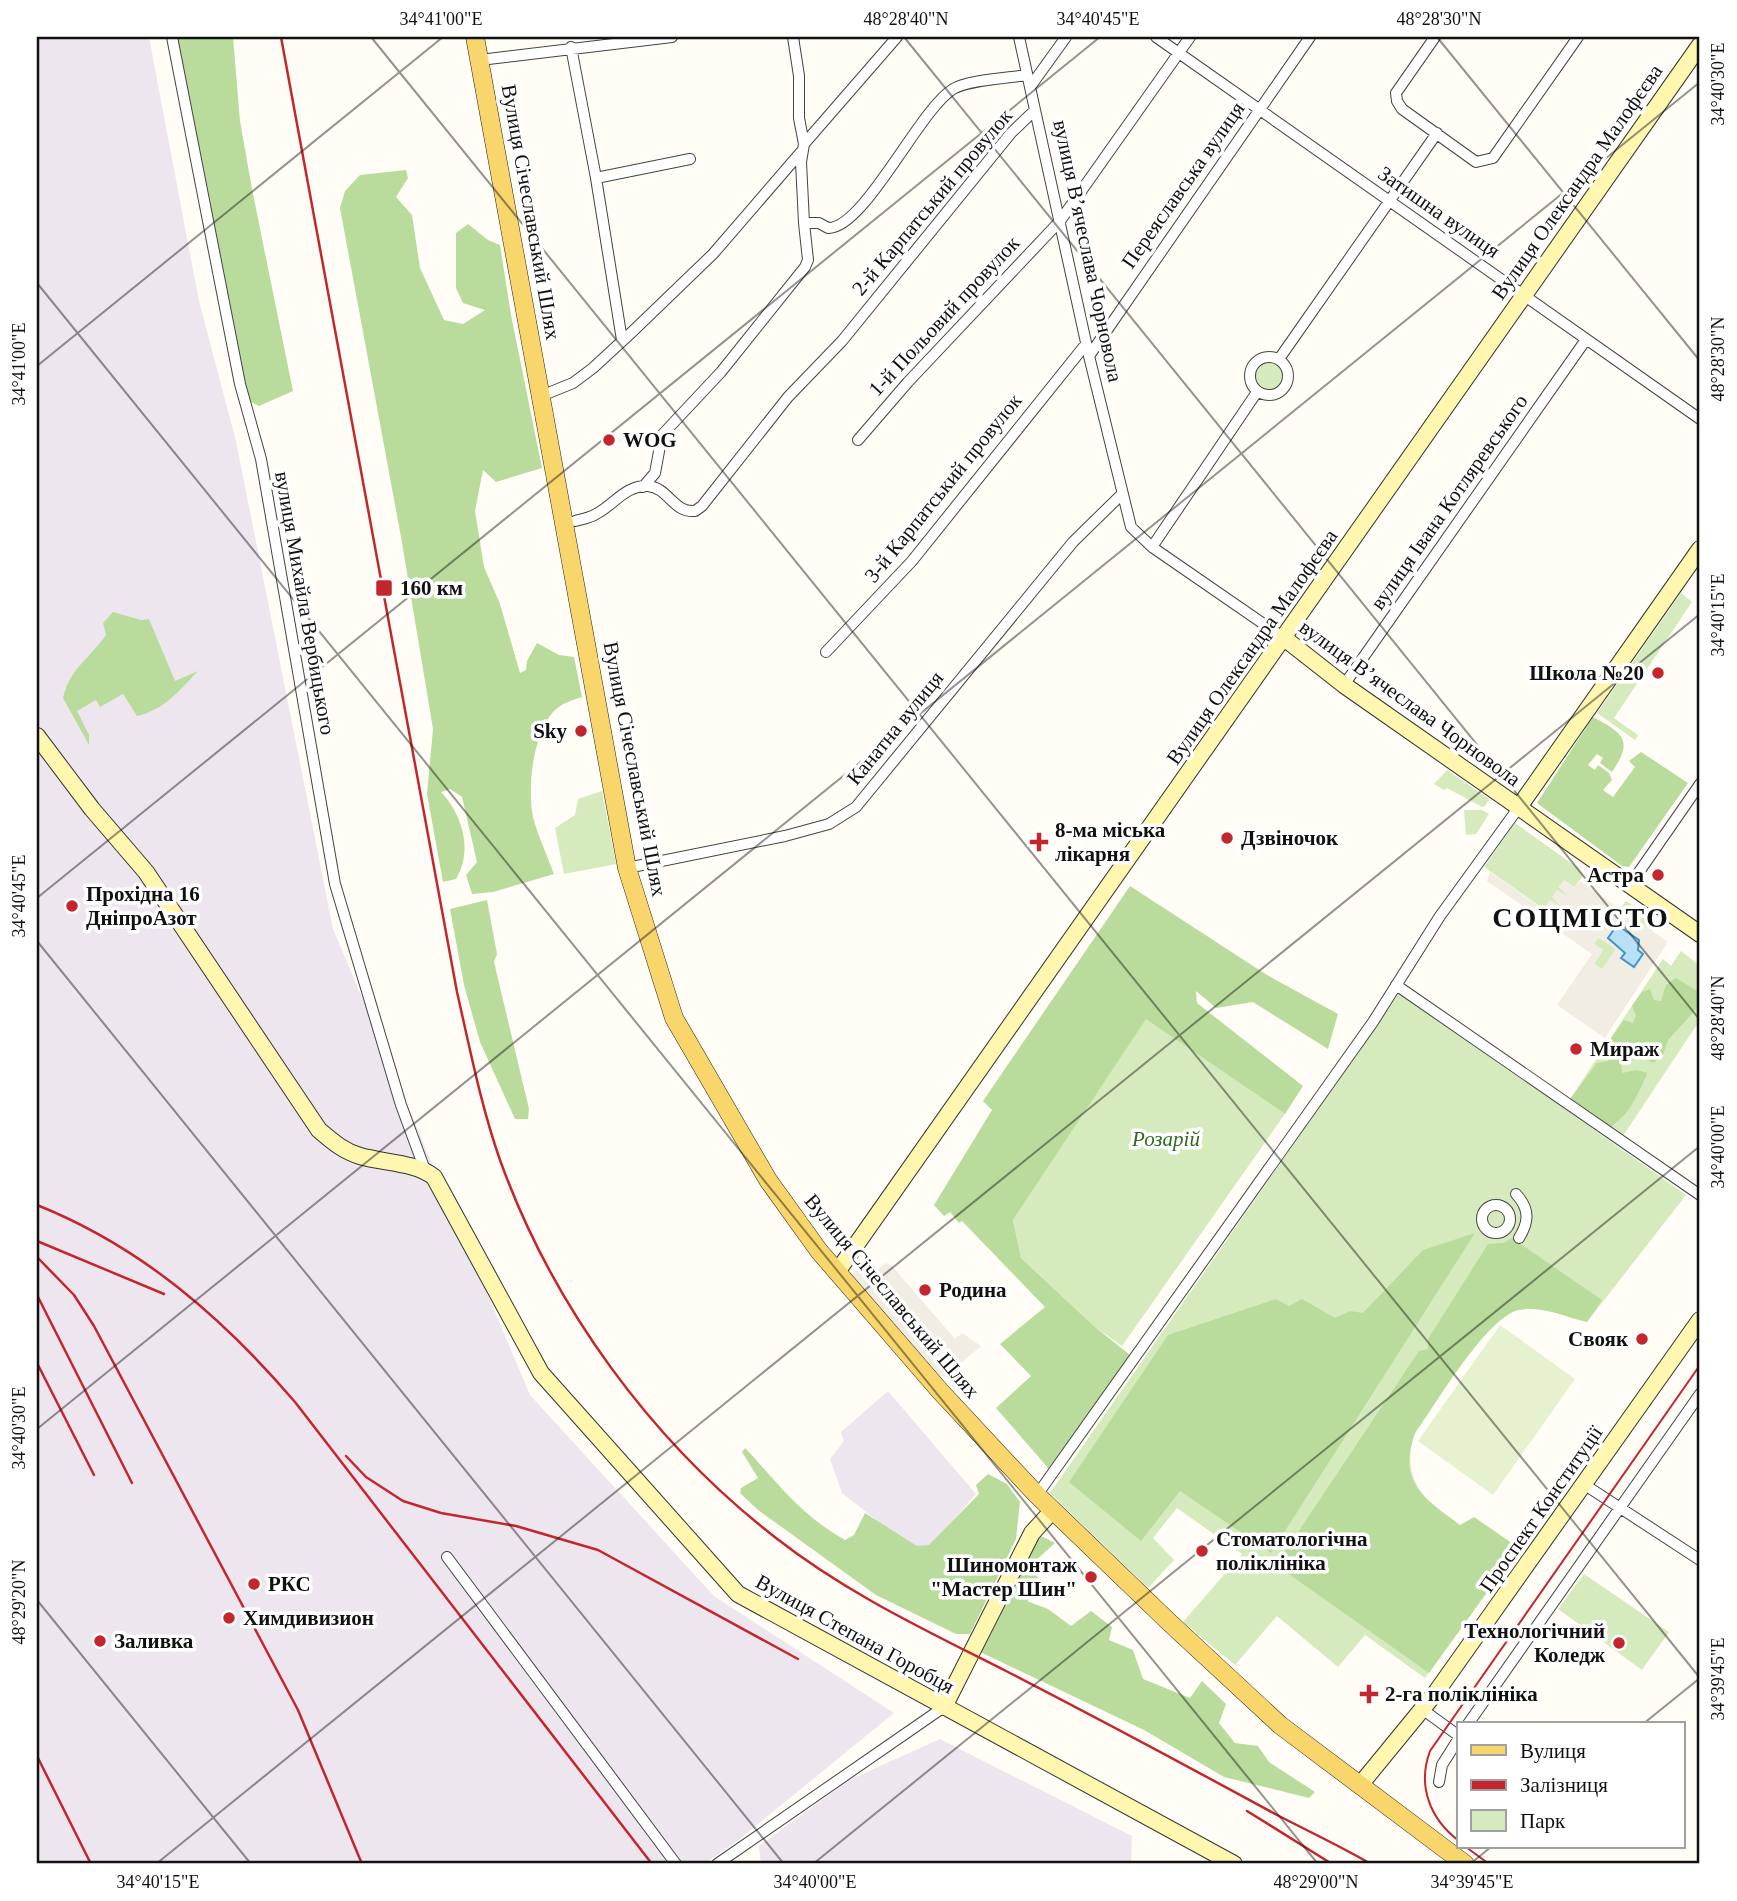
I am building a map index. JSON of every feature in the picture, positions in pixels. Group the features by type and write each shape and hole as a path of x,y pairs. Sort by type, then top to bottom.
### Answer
{"main road":[{"name":"Вулиця Січеславський Шлях","path":"475,37 627,868 664,990 687,1045 768,1180 837,1272 940,1391 1037,1495 1280,1725 1465,1864"}],"street":[{"name":"вулиця Михайла Вербицького","path":"172,37 240,384 261,459 335,884 401,1105 425,1170"},
{"path":"480,60 641,38 673,37"},
{"path":"575,521 598,514 623,493 643,487 655,473 662,435 721,372 805,267 808,260 804,223 799,76 793,37"},
{"path":"541,396 573,383 713,254 897,37"},
{"name":"вулиця Вʼячеслава Чорновола","path":"1019,37 1088,356 1131,527 1152,547 1284,638 1344,685 1700,934"},
{"path":"1030,87 1066,37"},
{"name":"Затишна вулиця","path":"1156,37 1585,341 1700,419"},
{"name":"1-й Польовий провулок","path":"858,440 908,382 1060,221 1190,37"},
{"name":"Переяславська вулиця","path":"1088,356 1310,37"},
{"path":"1435,37 1396,96 1402,109 1476,162 1493,158 1578,37"},
{"name":"Вулиця Олександра Малофєєва","path":"837,1272 1700,45"},
{"path":"571,47 596,178 622,340"},
{"path":"804,223 819,223 828,228 842,225 871,195 899,153 954,88 1027,75"},
{"name":"2-й Карпатський провулок","path":"643,487 655,488 678,509 687,512 702,506 788,397 859,320 1011,133 1035,110"},
{"path":"1279,359 1437,132"},
{"path":"596,178 690,159"},
{"name":"вулиця Івана Котляревського","path":"1344,685 1585,341"},
{"name":"3-й Карпатський провулок","path":"826,652 912,561 1086,344"},
{"path":"1257,392 1249,375 1254,363 1266,357 1279,359"},
{"path":"1257,392 1275,394 1285,387 1288,375 1279,359"},
{"path":"1071,361 1093,372"},
{"path":"1152,547 1257,392"},
{"name":"Канатна вулиця","path":"627,868 817,828 830,824 856,807 1073,542 1121,495"},
{"path":"1037,1495 1396,985 1440,915 1700,549"},
{"path":"37,736 92,809 146,872 319,1130 337,1146 358,1156 425,1170"},
{"path":"1630,885 1700,784"},
{"path":"1396,985 1700,1195"},
{"name":"Вулиця Степана Горобця","path":"425,1170 445,1193 541,1373 738,1594 1234,1864"},
{"path":"1516,1194 1524,1203 1528,1217 1519,1238"},
{"name":"Проспект Конституції","path":"1360,1785 1422,1709 1700,1321"},
{"path":"1469,1722 1700,1394"},
{"path":"1585,1485 1700,1560"},
{"path":"717,1864 944,1707 1032,1533 1053,1510"},
{"path":"447,1557 676,1864"},
{"path":"1422,1709 1457,1735"},
{"path":"1438,1782 1442,1765 1457,1740"}],"shaded area":[{"path":"37,37 149,37 199,301 236,441 333,929 530,1395 714,1596 894,1713 736,1842 704,1864 37,1864"},
{"path":"1490,872 1554,917 1556,914 1545,907 1550,900 1561,907 1552,897 1557,890 1568,897 1559,887 1564,880 1574,887 1580,881 1668,942 1605,1038 1557,1005 1592,954 1487,881","holes":["1599,937 1616,949 1602,969 1594,964 1603,950 1594,944"]},
{"path":"886,1263 892,1266 955,1339 962,1333 981,1346 946,1376 940,1376 851,1276 860,1266 872,1273"},
{"path":"888,1391 976,1494 922,1556 842,1493 830,1459 844,1441 841,1432"},
{"path":"940,1739 1132,1836 1131,1864 761,1864 759,1846 849,1780"}],"green space":[{"path":"175,37 233,37 240,121 293,391 259,406 249,401 242,381"},
{"path":"406,170 408,178 396,197 412,215 420,268 444,320 463,324 485,310 463,303 456,288 456,233 468,224 488,240 500,245 511,315 542,468 496,482 483,470 475,511 484,567 500,604 520,673 526,670 527,661 537,643 559,655 574,657 582,697 553,712 541,734 533,762 533,817 554,874 493,892 472,894 466,875 477,862 462,797 450,789 441,792 460,822 465,845 464,857 456,879 443,882 427,794 433,729 401,537 340,208 345,191 360,175"},
{"path":"1269,362 1279,366 1283,376 1279,386 1269,390 1259,386 1255,376 1259,366"},
{"path":"1681,593 1692,602 1614,718 1638,735 1635,740 1597,713"},
{"path":"113,612 141,620 149,619 175,681 198,671 170,699 147,713 137,716 123,694 100,707 96,700 77,711 89,735 89,745 63,698 75,671 106,635 103,623"},
{"path":"1593,717 1619,734 1624,745 1612,772 1600,763 1603,758 1597,754 1588,765 1595,770 1598,765 1609,773 1612,780 1603,790 1613,797 1635,767 1629,761 1641,752 1688,783 1629,867 1622,866 1537,803"},
{"path":"1447,770 1489,799 1485,806 1482,807 1434,784"},
{"path":"602,791 616,864 564,874 555,828 575,815 578,799"},
{"path":"1464,810 1482,810 1489,814 1476,834 1466,835"},
{"path":"1515,823 1578,868 1583,876 1574,887 1564,880 1559,887 1569,894 1568,897 1557,890 1563,905 1561,907 1550,900 1555,917 1484,867"},
{"path":"1130,886 1267,975 1338,1014 1328,1049 1253,1002 1216,1008 1196,991 1197,1003 1303,1086 1285,1114 1146,1019 1013,1220 1021,1258 1095,1327 1130,1355 1049,1469 996,1408 1031,1376 1000,1344 1045,1307 962,1221 959,1223 950,1212 944,1216 934,1205 992,1110 983,1101"},
{"path":"487,900 497,954 494,962 529,1109 528,1119 515,1119 480,1042 464,985 450,909"},
{"path":"1626,901 1658,923 1652,931 1620,909"},
{"path":"1598,937 1616,949 1602,970 1594,964 1603,950 1594,944"},
{"path":"1681,951 1700,966 1700,1020 1621,1139 1568,1102 1663,959 1671,966"},
{"path":"1676,978 1699,992 1699,1006 1668,1040 1663,1055 1653,1063 1633,1051 1621,1055 1622,1073 1637,1070 1647,1073 1631,1107 1609,1130 1568,1102 1597,1063 1608,1061 1610,1040 1624,1020 1633,1023 1636,1016 1632,1006 1642,992 1650,989 1654,1000 1661,1001 1666,985"},
{"path":"1400,992 1686,1195 1587,1322 1535,1309 1518,1310 1505,1317 1476,1345 1415,1433 1410,1456 1413,1476 1422,1493 1452,1521 1509,1554 1425,1678 1365,1635 1338,1667 1277,1616 1235,1665 1183,1622 1242,1554 1177,1508 1153,1538 1174,1560 1148,1588 1050,1493"},
{"name":"Розарій","path":"1146,1018 1285,1114 1122,1346 1095,1327 1021,1258 1013,1220"},
{"path":"1475,1233 1271,1553 1180,1491 1141,1541 1069,1482 1168,1335 1276,1299 1289,1306 1302,1299 1335,1318 1350,1311 1363,1313 1423,1250"},
{"path":"1512,1238 1602,1300 1587,1322 1535,1309 1518,1310 1505,1317 1476,1345 1415,1433 1409,1465 1417,1488 1425,1497 1460,1525 1474,1517 1519,1548 1429,1673 1276,1565 1419,1351 1428,1349 1428,1339 1488,1244 1504,1243"},
{"path":"1500,1325 1575,1379 1493,1495 1418,1441"},
{"path":"745,1448 802,1509 845,1540 854,1535 865,1513 917,1546 929,1545 979,1494 976,1485 988,1474 1007,1484 1020,1502 1016,1539 970,1634 956,1634 876,1595 758,1510 740,1493 741,1488 758,1478 742,1452"},
{"path":"1039,1535 1055,1543 1034,1562 1031,1570 1048,1589 1027,1601 1048,1609 1071,1626 1091,1611 1112,1627 1109,1640 1133,1650 1143,1679 1190,1698 1202,1681 1226,1704 1219,1723 1235,1743 1258,1746 1269,1762 1315,1792 1309,1798 1224,1777 1144,1730 978,1651"},
{"path":"1584,1574 1669,1632 1642,1670 1558,1609"}],"water":[{"path":"1617,925 1639,940 1638,950 1643,954 1634,967 1621,958 1625,953 1608,938"}],"tram line":[{"path":"1457,1839 1440,1823 1429,1801 1425,1777 1430,1751 1700,1365"},
{"path":"1467,1848 1489,1864"}],"railway":[{"path":"281,37 471,1056 493,1140 522,1215 548,1268 578,1319 611,1368 648,1415 688,1459 731,1500 803,1558 888,1610 1371,1864"},
{"path":"37,1205 75,1222 146,1264 209,1314 268,1371 295,1402 652,1864"},
{"path":"37,1241 164,1294"},
{"path":"37,1257 74,1295 94,1326 298,1710 362,1864"},
{"path":"37,1295 132,1483"},
{"path":"37,1363 94,1475"},
{"path":"346,1456 366,1477 403,1501 441,1513 516,1526 598,1550 798,1659"},
{"path":"37,1756 91,1864"},
{"path":"1247,1811 1332,1864"}],"place":[{"name":"WOG","path":"609,440"},
{"name":"160 км","path":"384,588"},
{"name":"Школа №20","path":"1658,673"},
{"name":"Sky","path":"581,731"},
{"name":"Дзвіночок","path":"1227,838"},
{"name":"8-ма міська лікарня","path":"1039,842"},
{"name":"Астра","path":"1658,875"},
{"name":"Прохідна 16 ДніпроАзот","path":"72,906"},
{"name":"Мираж","path":"1576,1049"},
{"name":"Родина","path":"925,1290"},
{"name":"Свояк","path":"1642,1339"},
{"name":"Стоматологічна поліклініка","path":"1202,1551"},
{"name":"Шиномонтаж \"Мастер Шин\"","path":"1091,1577"},
{"name":"РКС","path":"254,1584"},
{"name":"Химдивизион","path":"229,1618"},
{"name":"Заливка","path":"100,1641"},
{"name":"Технологічний Коледж","path":"1619,1643"},
{"name":"2-га поліклініка","path":"1369,1694"}],"district":[{"name":"СОЦМІСТО","path":"1581,917"}]}
